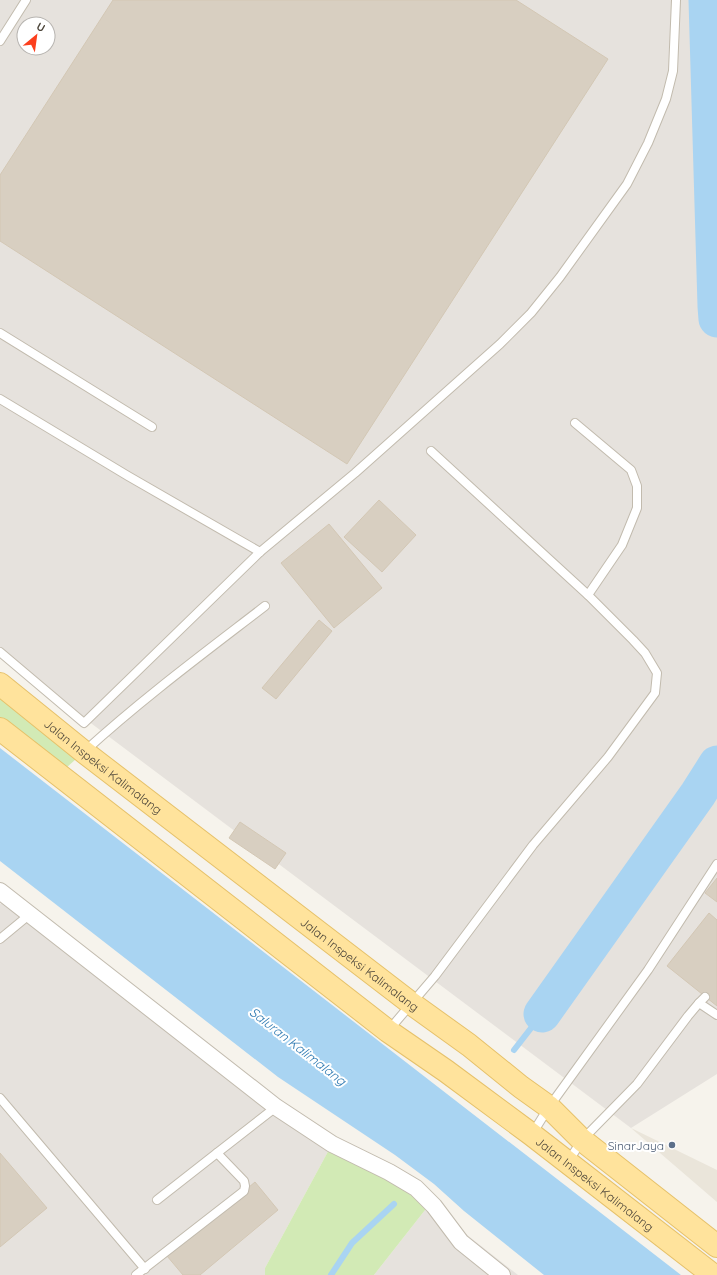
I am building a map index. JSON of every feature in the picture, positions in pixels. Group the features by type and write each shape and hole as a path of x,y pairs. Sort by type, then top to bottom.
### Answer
{"main road":[{"name":"Jalan Inspeksi Kalimalang","path":"0,684 84,752 412,1004 469,1045 521,1087 549,1107 582,1140 717,1246"},
{"name":"Jalan Inspeksi Kalimalang","path":"0,729 388,1032 446,1071 532,1134 713,1275"}],"street":[{"path":"0,891 276,1106 332,1144 389,1172 416,1188 434,1206 460,1242 502,1275"}],"lane":[{"path":"0,41 26,0"},
{"path":"0,652 84,723 260,552 355,473 500,344 531,314 560,277 626,184 648,142 666,99 673,72 676,0"},
{"path":"0,333 152,427"},
{"path":"0,399 135,480 260,552"},
{"path":"575,423 631,470 637,486 637,508 622,544 588,595"},
{"path":"388,1032 435,976 533,845 608,757 655,692 657,673 645,653 588,595 431,451"},
{"path":"84,752 182,670 265,606"},
{"path":"532,1134 549,1107 648,970 717,864"},
{"path":"0,939 29,915"},
{"path":"568,1162 582,1140 637,1084 688,1016 702,1000 717,1015"},
{"path":"0,1098 145,1268"},
{"path":"156,1200 276,1106"},
{"path":"136,1275 244,1191 244,1181 217,1153"}],"shaded area":[{"path":"0,0 717,0 717,1074 631,1128 0,655"},
{"path":"15,894 331,1146 265,1268 265,1275 0,1275 0,904"},
{"path":"631,1128 717,1170 717,1202"},
{"path":"429,1205 518,1275 374,1275"}],"green space":[{"path":"0,684 84,752 58,775 0,729"},
{"path":"331,1146 429,1205 374,1275 265,1275 265,1268"}],"water":[{"name":"Saluran Kalimalang","path":"0,748 681,1275 544,1275 464,1211 434,1184 395,1155 278,1077 0,861"}],"building":[{"path":"113,0 516,0 608,59 347,464 0,241 0,175"},
{"path":"379,500 416,535 382,572 344,537"},
{"path":"329,524 382,588 334,628 281,563"},
{"path":"319,620 332,631 276,699 262,688"},
{"path":"240,822 286,853 275,869 229,838"},
{"path":"717,878 717,902 705,893"},
{"path":"709,913 717,920 717,1006 667,966"},
{"path":"0,1153 47,1208 0,1247"},
{"path":"255,1182 278,1210 200,1275 183,1275 167,1256"}],"waterway":[{"path":"707,0 717,319"},
{"path":"542,1014 698,794 717,764"},
{"path":"514,1050 542,1014"},
{"path":"331,1275 352,1243 394,1204"}],"place":[{"name":"SinarJaya","path":"672,1145"}]}
